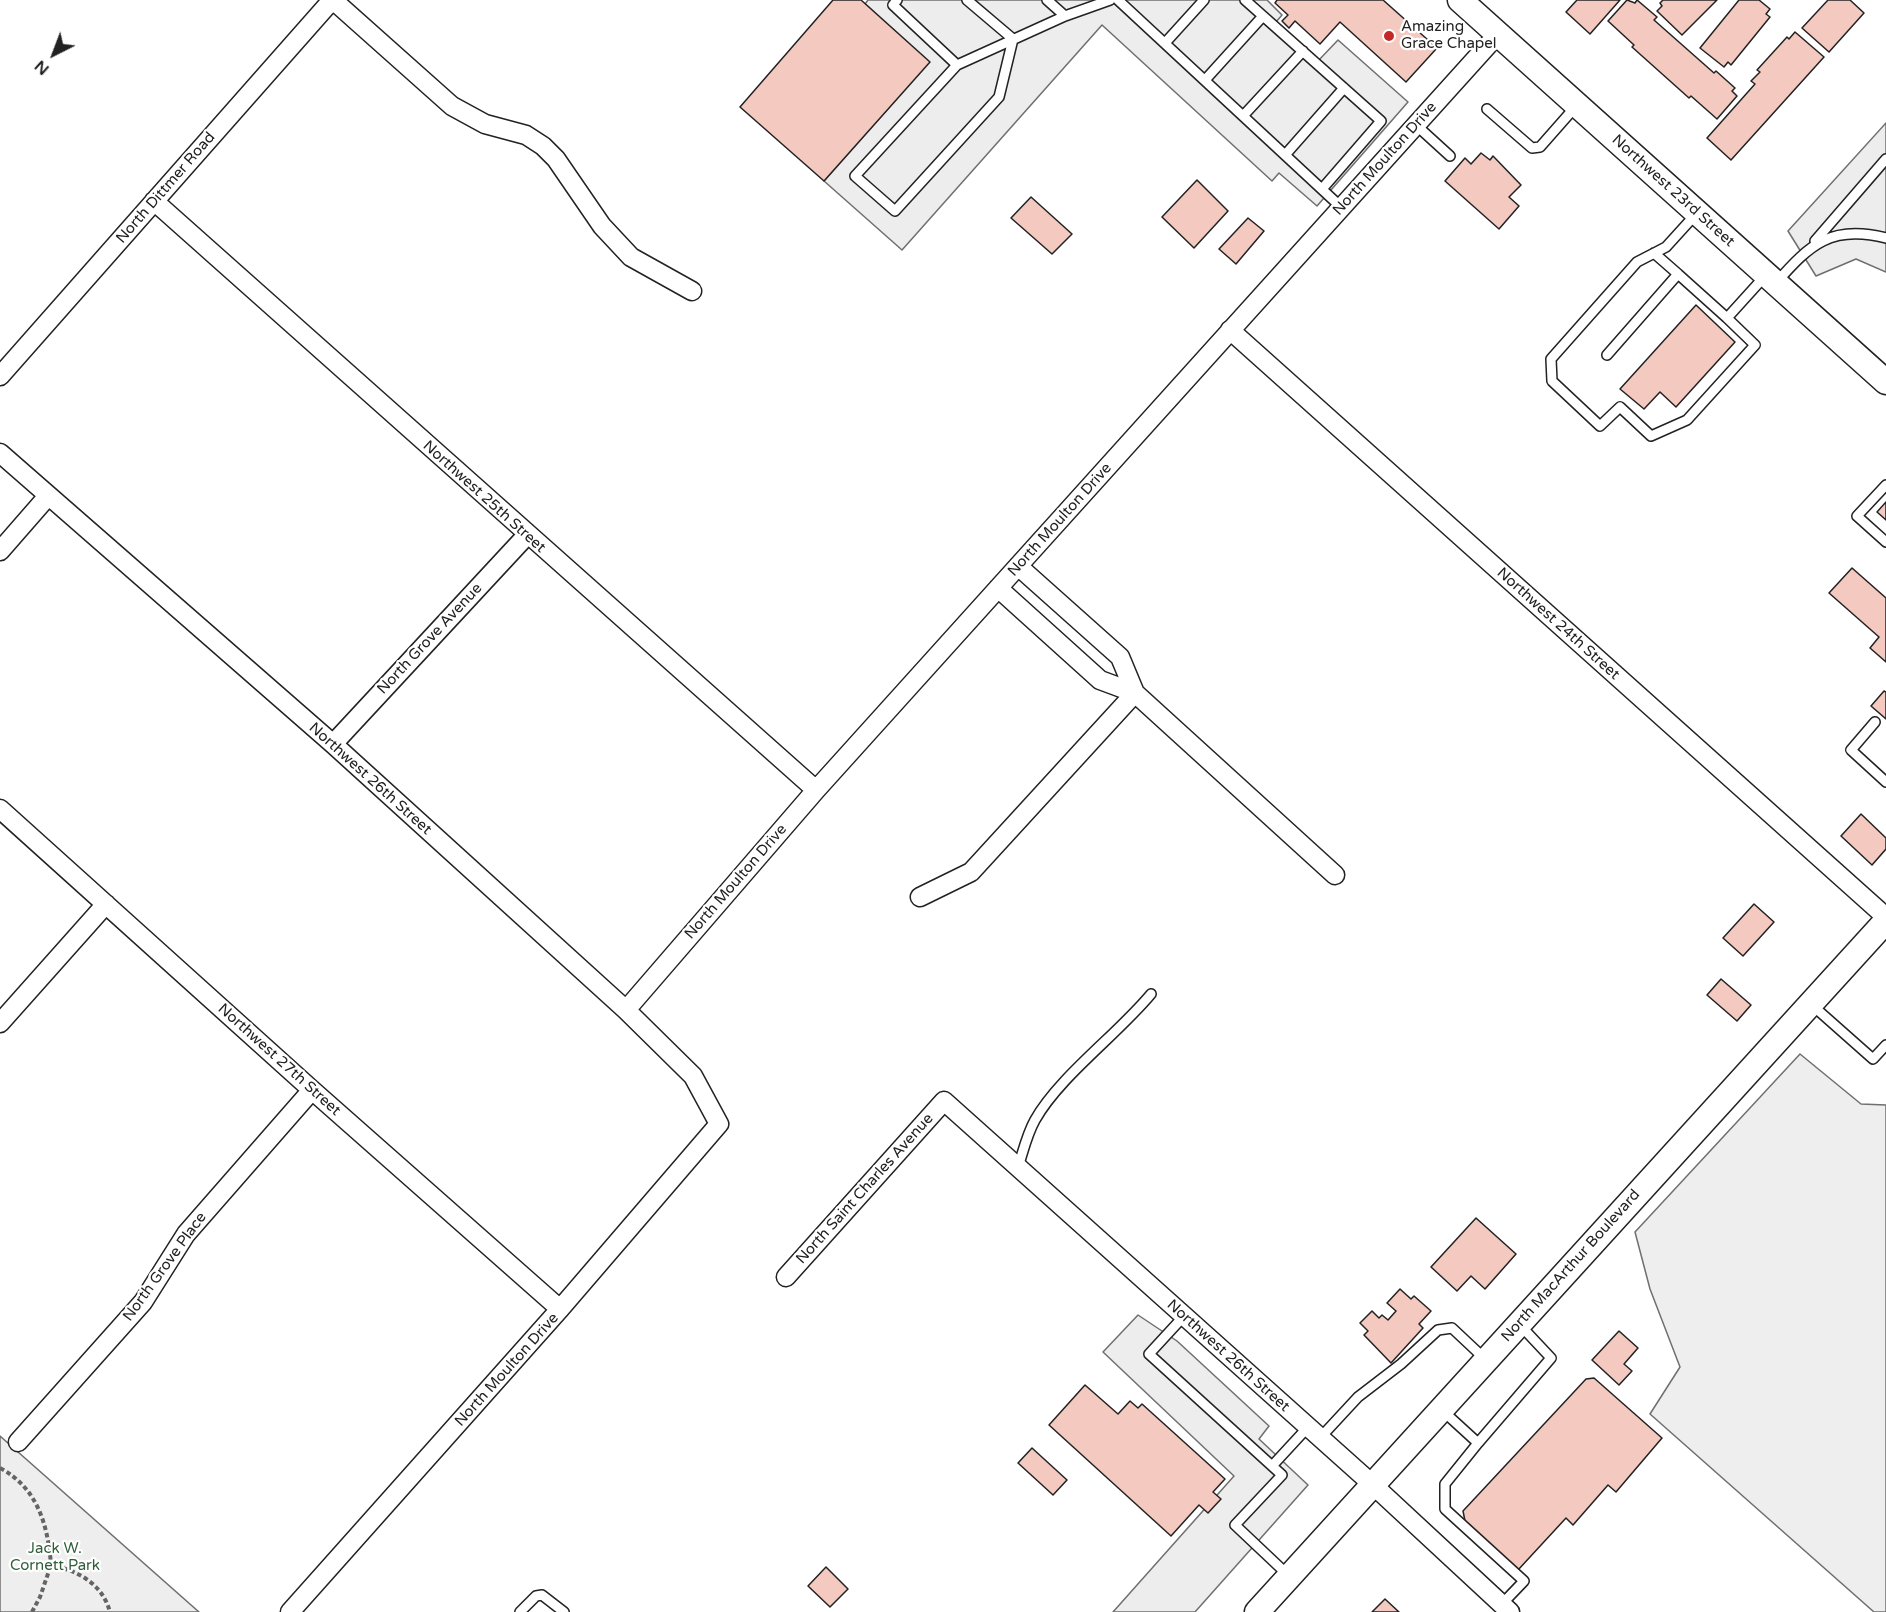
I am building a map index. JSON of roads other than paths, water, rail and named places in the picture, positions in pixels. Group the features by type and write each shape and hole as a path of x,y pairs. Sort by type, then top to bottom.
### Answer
{"main road":[{"name":"Northwest 23rd Street","path":"1460,0 1886,382"},
{"name":"North MacArthur Boulevard","path":"1257,1612 1886,919"}],"street":[{"name":"North Dittmer Road","path":"0,376 333,0"},
{"path":"333,0 453,105 485,124 526,135 543,146 556,159 602,226 631,257 692,291"},
{"name":"North Moulton Drive","path":"626,1010 816,790 1498,34"},
{"name":"Northwest 25th Street","path":"154,201 526,535 816,790"},
{"name":"Northwest 24th Street","path":"1230,330 1886,919"},
{"name":"Northwest 26th Street","path":"0,453 333,744 626,1010 693,1076 719,1124"},
{"path":"0,551 48,496"},
{"name":"North Grove Avenue","path":"333,744 526,535"},
{"path":"1018,566 1120,657 1135,693"},
{"path":"998,588 1100,680 1135,693 1335,874"},
{"path":"1066,648 1085,626"},
{"path":"920,897 971,872 1135,693"},
{"name":"Northwest 27th Street","path":"0,809 560,1310"},
{"path":"0,1023 106,904"},
{"name":"North Grove Place","path":"18,1442 143,1302 186,1234 312,1090"},
{"name":"Northwest 26th Street","path":"944,1101 1372,1484 1506,1608"},
{"name":"North Saint Charles Avenue","path":"786,1277 944,1101"},
{"name":"North Moulton Drive","path":"290,1612 560,1310 719,1124"}],"lane":[{"path":"897,0 893,5 957,65"},
{"path":"967,0 1013,39"},
{"path":"1047,0 1065,16"},
{"path":"1013,39 999,97 896,211 855,176 957,65 1013,39 1065,16 1110,0"},
{"path":"1118,0 1341,207"},
{"path":"1164,43 1204,0"},
{"path":"1245,0 1381,121 1322,189"},
{"path":"1205,80 1263,16"},
{"path":"1243,116 1303,51"},
{"path":"1285,155 1344,88"},
{"path":"1487,109 1532,148 1540,147 1577,105"},
{"path":"1416,125 1450,156"},
{"path":"1727,318 1809,248 1886,159"},
{"path":"1654,253 1755,345 1687,420 1651,436 1620,408 1600,426 1552,381 1551,359 1637,262 1654,253 1666,247 1698,213"},
{"path":"1809,248 1841,233 1861,233 1886,238"},
{"path":"1608,355 1678,274"},
{"path":"1886,485 1857,516 1886,542"},
{"path":"1875,722 1851,750 1886,782"},
{"path":"1018,1167 1035,1120 1052,1097 1151,994"},
{"path":"1811,1003 1873,1059 1886,1045"},
{"path":"1184,1316 1149,1354 1282,1475 1235,1525 1289,1576"},
{"path":"1506,1608 1524,1581 1445,1509 1445,1484 1551,1358 1519,1323"},
{"path":"1272,1466 1401,1364 1438,1330 1452,1328 1486,1360"},
{"path":"1441,1408 1478,1443"},
{"path":"520,1612 536,1596 542,1595 564,1612"}],"place":[{"name":"Amazing Grace Chapel","path":"1389,36"}],"park label":[{"name":"Jack W. Cornett Park","path":"55,1558"}]}
